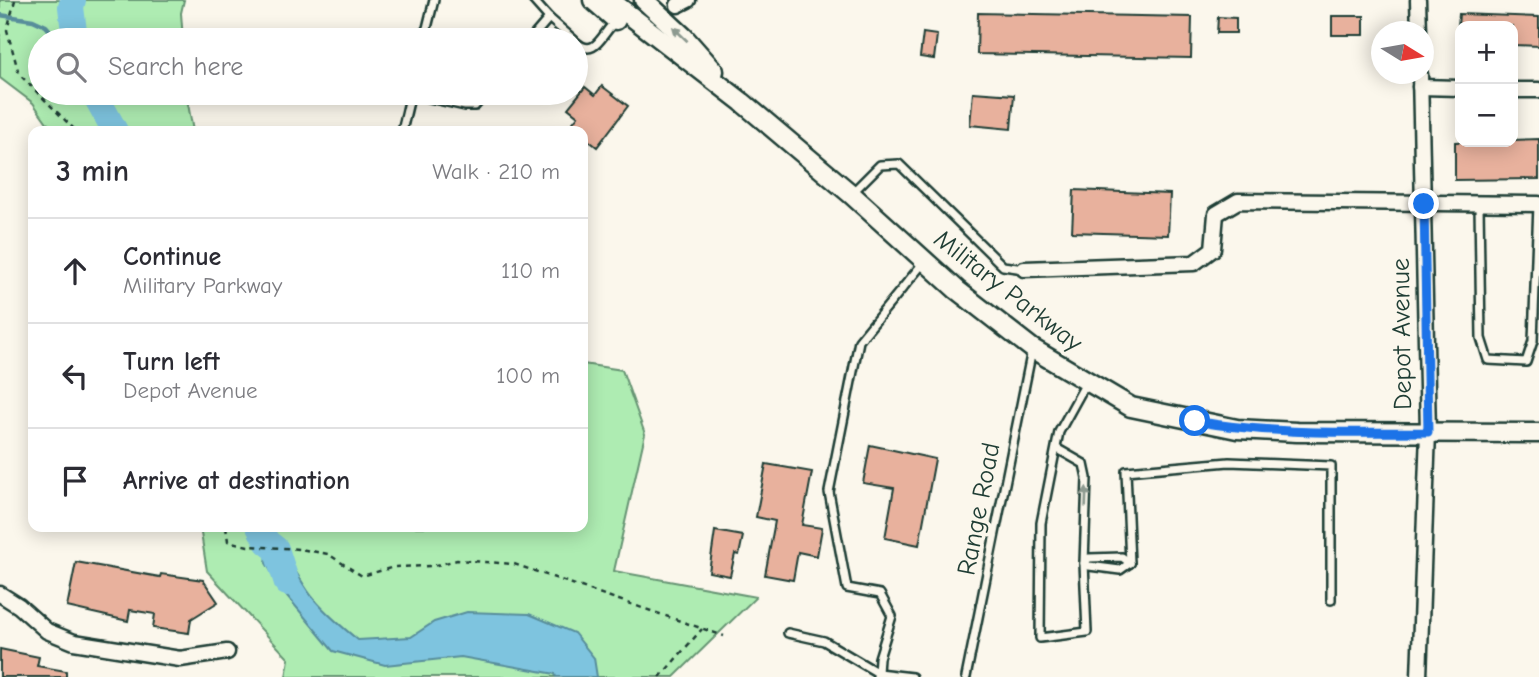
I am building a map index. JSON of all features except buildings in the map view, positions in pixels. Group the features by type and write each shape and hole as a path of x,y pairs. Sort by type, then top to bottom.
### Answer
{"street":[{"name":"Military Parkway","path":"584,0 742,102"},
{"name":"Military Parkway","path":"593,0 616,20"},
{"name":"Military Parkway","path":"610,0 742,102 851,194 924,262 1032,349 1131,407 1237,429 1297,432 1539,433"},
{"name":"Military Parkway","path":"644,0 684,37 742,102"},
{"path":"1418,0 1419,21"},
{"path":"1434,83 1455,87"},
{"name":"Depot Avenue","path":"1419,677 1428,432 1420,84"},
{"path":"1518,90 1539,90"},
{"path":"1024,269 1194,263 1213,249 1216,214 1238,201 1539,204"},
{"path":"0,594 19,606 47,631 74,642 180,659 227,652"}],"lane":[{"path":"427,28 434,0"},
{"path":"533,0 560,28"},
{"path":"540,28 549,18"},
{"path":"588,48 596,46 616,20"},
{"path":"403,126 408,105"},
{"path":"851,194 880,165 899,164 1003,266 1024,269"},
{"path":"1479,205 1481,338 1488,360 1526,362 1533,341 1539,204"},
{"path":"877,675 879,658 892,615 880,594 848,588 829,492 859,341 924,262"},
{"name":"Range Road","path":"967,677 1032,349"},
{"path":"1056,448 1084,464 1087,478 1084,563 1087,632 1040,638 1041,523 1059,432 1086,382"},
{"path":"1084,563 1089,558 1122,557 1130,563 1126,471 1229,463 1331,466 1331,600"},
{"path":"788,633 824,641 877,675 912,677"}],"path":[{"path":"15,0 7,30 19,74 28,83"},
{"path":"50,105 71,126"},
{"path":"227,532 228,541 248,546 300,549 328,554 362,576 394,567 433,566 457,560 514,564 724,636"},
{"path":"660,677 702,629"}],"green space":[{"path":"0,0 184,0 181,13 182,28 28,28 28,99 0,78"},
{"path":"34,105 188,105 192,126 49,126"},
{"path":"588,365 622,370 645,434 614,571 756,597 674,677 286,677 289,659 207,571 201,532 588,532"}],"water":[{"path":"268,546 283,556 314,599 358,640 411,637 434,622 467,612 529,614 574,633 594,658 597,677 556,677 555,674 461,657 385,665 333,651 282,590 266,563"}],"waterway":[{"path":"73,0 71,7 74,28"},
{"path":"0,15 33,20 48,28"},
{"path":"101,105 112,126"},
{"path":"262,532 267,542 276,549 287,583"}],"route":[{"path":"1195,421 1237,429 1297,432 1428,432 1424,204"}]}
